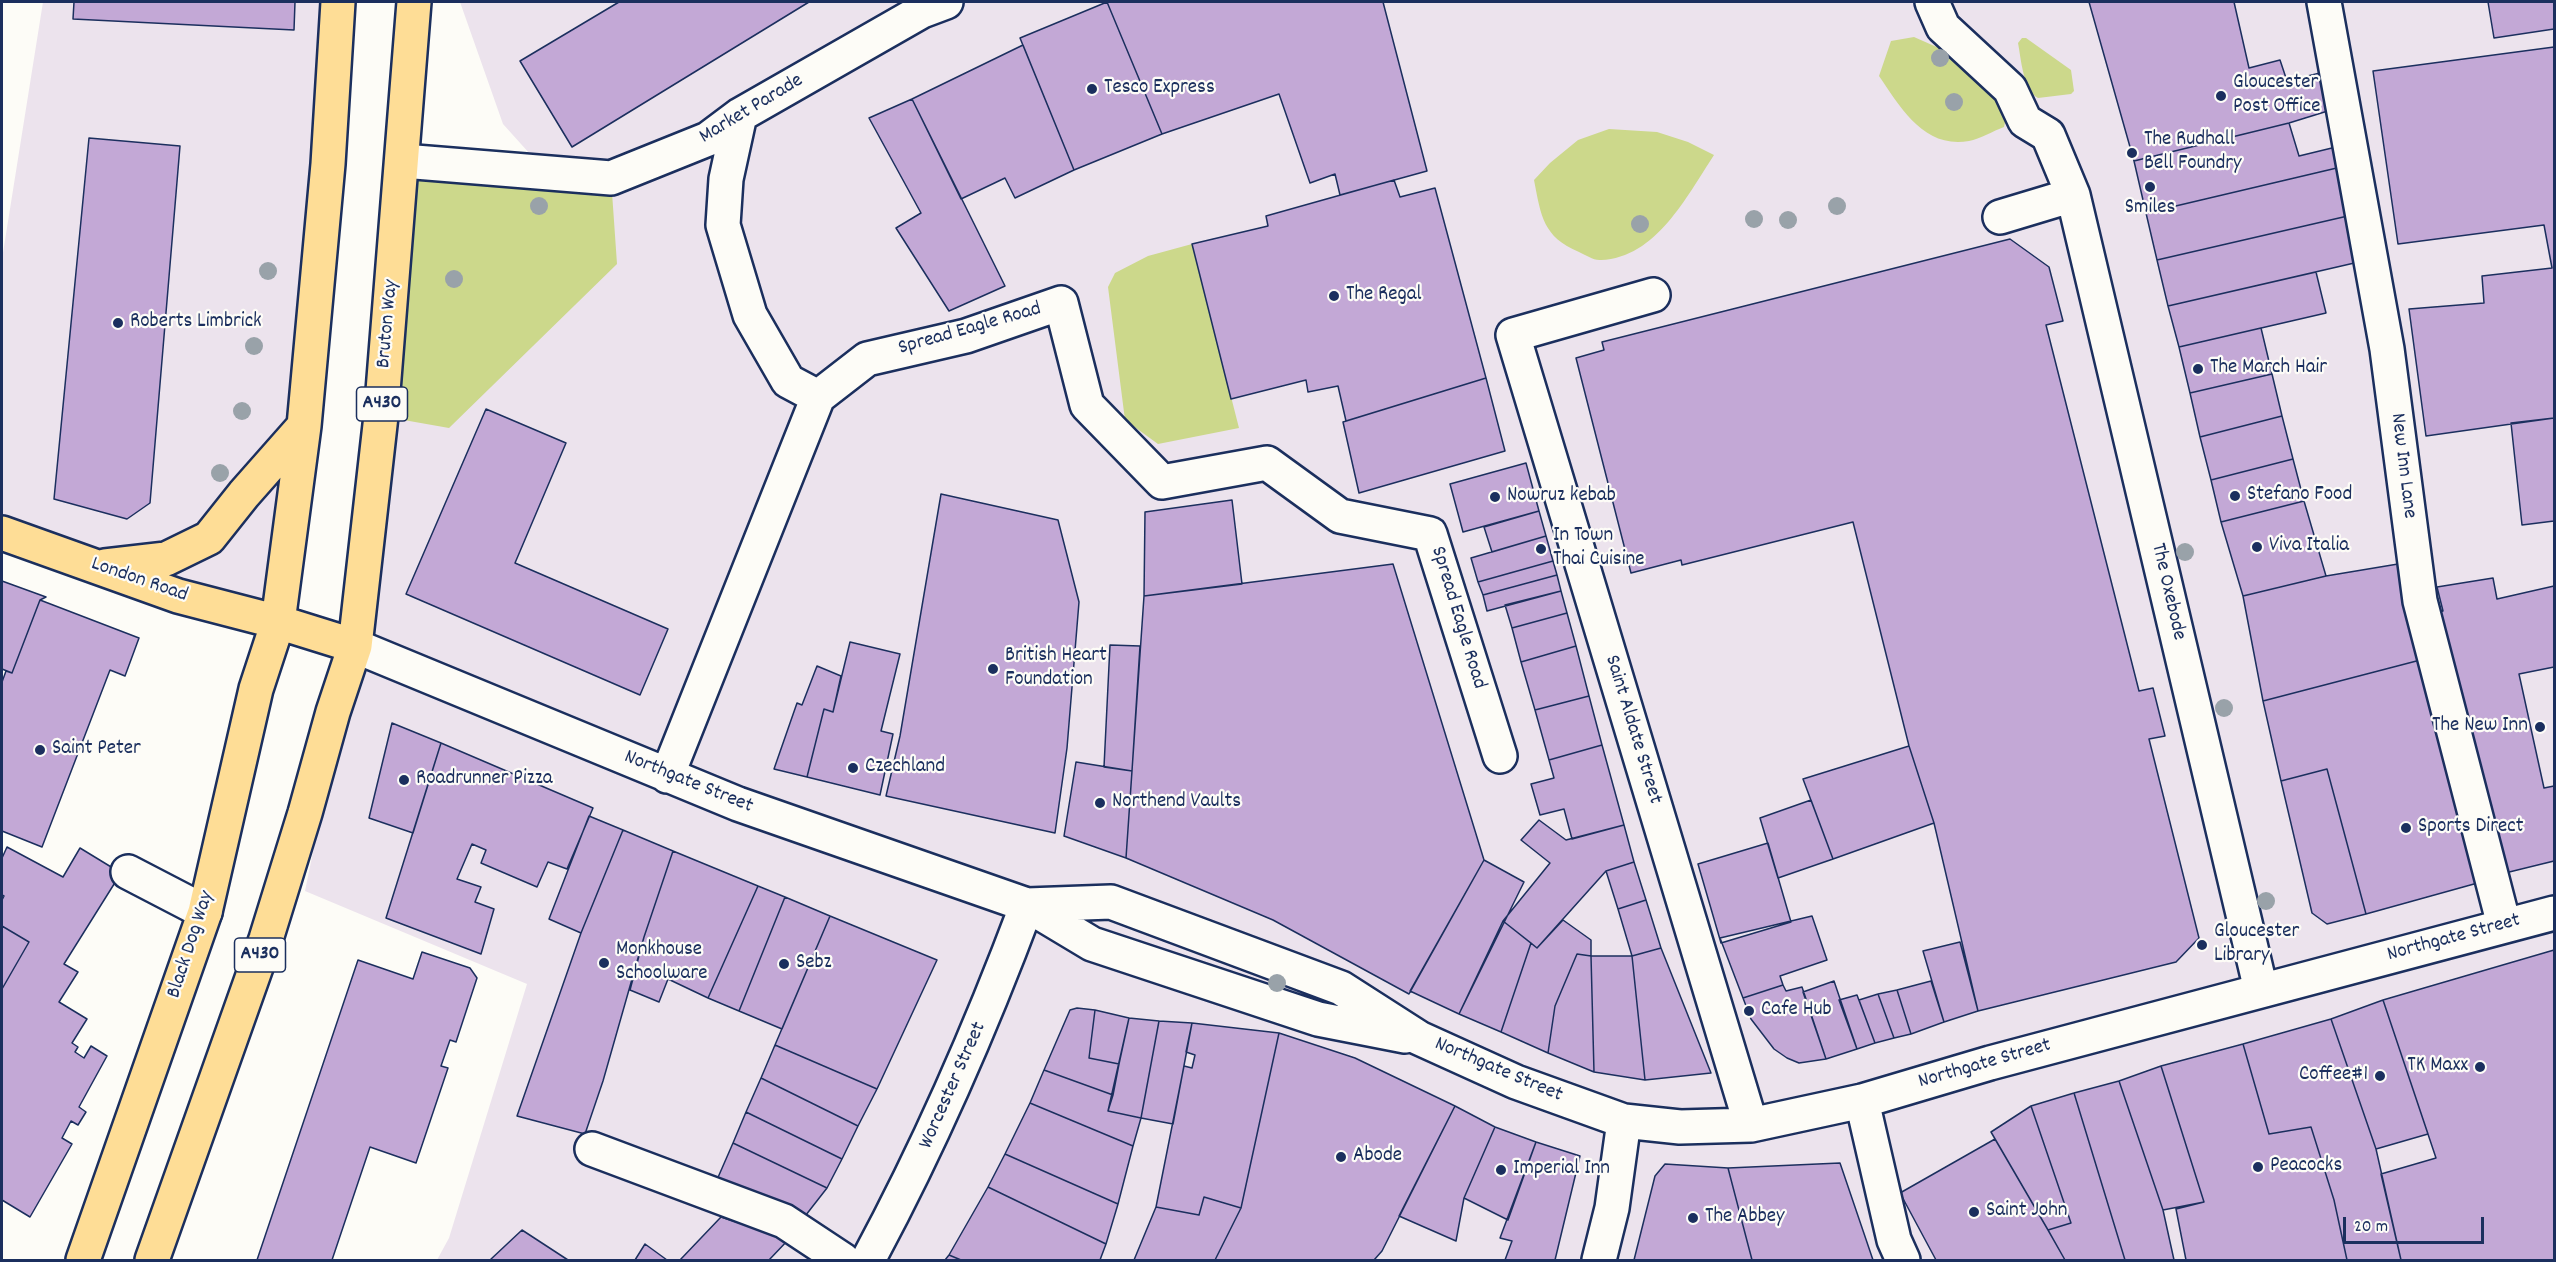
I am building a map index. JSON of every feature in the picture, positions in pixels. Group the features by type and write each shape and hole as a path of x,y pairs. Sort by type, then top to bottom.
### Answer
{"main road":[{"path":"278,622 304,426 328,164 338,2"},
{"name":"Bruton Way","path":"355,646 381,416 414,2"},
{"path":"97,567 166,558 209,538 304,426"},
{"name":"London Road","path":"2,533 178,596 278,622 355,646"},
{"name":"Black Dog Way","path":"83,1260 205,912 256,689 278,622"},
{"name":"A430","path":"152,1260 266,939 333,712 355,646"}],"street":[{"name":"Market Parade","path":"403,161 610,177 708,139 740,115 922,11 946,2"},
{"name":"The Oxebode","path":"1932,2 1942,27 2010,89 2025,121 2048,135 2073,195 2261,990"},
{"name":"New Inn Lane","path":"2324,2 2387,349 2420,601 2504,925"},
{"path":"667,776 818,397 788,381 750,315 723,225 726,179 740,115"},
{"path":"2000,217 2073,195"},
{"name":"Saint Aldate Street","path":"1653,295 1513,335 1751,1125"},
{"name":"Spread Eagle Road","path":"818,397 867,359 966,336 1061,303 1087,405 1162,482 1267,463 1340,516 1430,534 1500,756"},
{"name":"Northgate Street","path":"355,646 738,804 1027,905 1092,944 1327,1022 1419,1038"},
{"path":"128,872 205,912"},
{"name":"Northgate Street","path":"1027,905 1111,902 1341,988 1419,1038 1516,1082 1624,1121 1680,1127 1751,1125 1862,1101 2001,1060 2554,913"},
{"name":"Worcester Street","path":"868,1260 913,1177 992,998 1027,905"},
{"path":"1862,1101 1894,1240 1903,1260"},
{"path":"1599,1260 1612,1208 1624,1121"},
{"path":"592,1149 784,1221 843,1260"}],"shaded area":[{"path":"43,2 338,2 278,622 2,533 2,259"},
{"path":"460,2 2554,2 2554,1260 437,1260 449,1238 527,984 305,891 355,646 381,416 507,169 530,154 503,124"}],"green space":[{"path":"1914,37 1957,56 2008,110 2004,127 1973,140 1953,142 1939,139 1915,124 1879,76 1891,41"},
{"path":"2022,38 2026,38 2071,70 2074,91 2071,94 2038,98 2033,94 2026,81 2022,65 2018,43"},
{"path":"1609,129 1657,132 1688,142 1714,155 1681,206 1654,237 1638,249 1621,257 1598,260 1567,246 1551,232 1542,215 1534,180 1550,163 1578,140"},
{"path":"403,161 611,178 617,264 449,428 381,416"},
{"path":"1192,244 1239,428 1158,444 1125,420 1108,287 1115,273 1148,256"}],"building":[{"path":"74,2 295,2 294,30 73,19"},
{"path":"619,2 809,2 572,147 520,61"},
{"path":"1107,2 1383,2 1427,171 1340,195 1335,174 1310,183 1279,94 1162,134"},
{"name":"Tesco Express","path":"1107,2 1162,134 1074,170 1020,38"},
{"name":"Gloucester Post Office","path":"2089,2 2234,2 2249,68 2280,60 2287,81 2320,73 2331,110 2289,123 2134,161"},
{"path":"2488,2 2554,2 2554,29 2494,38"},
{"path":"1023,45 1074,170 1015,198 1005,178 961,199 912,99"},
{"path":"2554,47 2554,418 2426,436 2409,309 2484,303 2482,276 2552,268 2544,225 2398,244 2373,71"},
{"path":"912,99 1005,286 949,311 896,228 921,213 869,118"},
{"path":"2289,123 2299,156 2336,147 2341,167 2146,213 2134,161"},
{"name":"Roberts Limbrick","path":"89,138 180,146 150,503 127,519 54,499"},
{"path":"2341,167 2352,215 2157,260 2146,213"},
{"name":"The Regal","path":"1394,180 1400,197 1435,188 1486,378 1346,421 1338,386 1308,392 1306,380 1231,399 1192,244 1268,226 1266,216"},
{"path":"2352,215 2363,261 2168,306 2157,260"},
{"path":"2010,239 2049,267 2063,321 2046,325 2139,691 2153,688 2165,736 2149,739 2199,938 2176,962 1978,1011 1934,823 1909,746 1853,522 1682,565 1681,560 1631,573 1576,358 1604,350 1602,342"},
{"path":"2316,272 2326,313 2179,347 2168,306"},
{"path":"2261,328 2272,374 2190,393 2179,347"},
{"path":"2272,374 2282,416 2200,437 2190,393"},
{"path":"1486,378 1505,451 1359,493 1343,422"},
{"path":"486,409 566,443 515,563 668,629 640,695 406,594"},
{"path":"2282,416 2293,459 2211,480 2200,437"},
{"path":"2554,418 2554,521 2522,525 2511,423"},
{"path":"2293,459 2304,501 2221,522 2211,480"},
{"name":"Nowruz kebab","path":"1526,463 1539,511 1463,532 1450,484"},
{"name":"British Heart Foundation","path":"941,494 1058,520 1079,602 1067,748 1055,833 886,796 900,736"},
{"path":"1232,500 1242,584 1144,596 1145,512"},
{"path":"2304,501 2326,576 2243,596 2221,522"},
{"path":"1539,511 1546,536 1492,552 1484,527"},
{"path":"1546,536 1553,561 1478,582 1471,558"},
{"path":"1553,561 1557,575 1483,595 1478,582"},
{"path":"1393,564 1484,860 1409,994 1273,920 1126,858 1144,596"},
{"path":"2398,564 2428,658 2263,701 2243,596 2326,576"},
{"path":"1557,575 1561,591 1487,611 1483,595"},
{"path":"2493,578 2497,599 2554,586 2554,667 2519,674 2544,788 2554,786 2554,861 2497,875 2436,613 2443,611 2437,587"},
{"path":"2,581 46,597 40,600 12,673 2,669"},
{"path":"1561,591 1567,613 1512,628 1505,605"},
{"name":"Saint Peter","path":"40,600 139,638 125,676 110,670 42,847 2,831 2,682 6,671 12,673"},
{"path":"1567,613 1576,646 1521,662 1512,628"},
{"path":"850,642 900,654 881,731 893,734 880,795 807,777 824,709 833,712"},
{"path":"1110,645 1140,646 1132,771 1104,767"},
{"path":"1576,646 1589,696 1535,710 1521,662"},
{"name":"Sports Direct","path":"2428,658 2482,874 2474,884 2366,914 2327,769 2281,781 2263,701"},
{"path":"817,666 841,676 833,712 824,709 807,777 774,769 797,703 802,705"},
{"path":"1589,696 1602,745 1549,760 1535,710"},
{"name":"Roadrunner Pizza","path":"392,723 441,743 413,833 369,818"},
{"path":"441,743 593,808 567,869 548,862 537,887 481,863 486,850 472,844 457,879 481,887 475,902 494,909 481,954 386,918"},
{"path":"1602,745 1624,825 1572,839 1564,809 1540,815 1531,784 1554,778 1549,760"},
{"path":"1909,746 1934,823 1833,859 1803,779"},
{"name":"Northend Vaults","path":"1076,762 1132,771 1126,858 1064,836"},
{"path":"2327,769 2366,914 2327,924 2312,913 2281,781"},
{"path":"1811,800 1833,859 1778,878 1760,818"},
{"path":"589,816 623,830 581,933 549,919"},
{"path":"1539,820 1566,840 1624,825 1634,862 1606,871 1537,948 1503,921 1550,863 1521,840"},
{"name":"Monkhouse Schoolware","path":"623,830 673,851 644,937 603,1081 585,1134 517,1116 581,933"},
{"path":"1768,843 1791,922 1721,943 1698,864"},
{"path":"7,847 63,877 80,848 121,873 64,964 78,972 59,1002 87,1019 72,1043 78,1047 75,1052 84,1058 91,1046 107,1056 79,1107 86,1112 78,1125 71,1121 62,1138 72,1144 30,1217 2,1200 2,989 29,942 2,926 4,896 2,895 2,858"},
{"path":"673,851 758,886 708,998 668,979 659,1002 630,990 644,937"},
{"path":"1484,860 1524,882 1459,1014 1410,991"},
{"path":"1634,862 1646,900 1618,909 1606,871"},
{"path":"758,886 785,897 739,1011 708,998"},
{"name":"Sebz","path":"785,897 830,916 782,1029 739,1011"},
{"path":"1646,900 1661,948 1632,956 1618,909"},
{"path":"830,916 937,960 877,1089 775,1045"},
{"path":"1812,916 1827,960 1780,976 1783,985 1743,998 1720,938"},
{"path":"1563,920 1591,940 1591,956 1577,954 1555,1006 1548,1053 1501,1032 1531,943 1537,948"},
{"path":"1503,921 1531,943 1501,1032 1459,1014"},
{"path":"2,926 29,942 2,989"},
{"path":"1960,942 1978,1011 1944,1022 1923,951"},
{"path":"1661,948 1711,1073 1645,1080 1632,956"},
{"name":"TK Maxx","path":"2554,950 2554,1260 2401,1260 2381,1174 2436,1158 2383,1000"},
{"path":"422,952 470,968 477,978 456,1042 450,1040 441,1066 448,1068 416,1163 370,1147 332,1260 257,1260 358,960 413,979"},
{"path":"1577,954 1591,956 1594,1072 1548,1053 1555,1006"},
{"path":"1591,956 1632,956 1645,1080 1594,1072"},
{"path":"1834,981 1857,1049 1826,1059 1803,992"},
{"path":"1931,981 1944,1022 1911,1034 1897,990"},
{"path":"1783,985 1786,991 1802,987 1826,1059 1799,1063 1787,1058 1774,1049 1751,1019 1743,998"},
{"path":"1897,990 1911,1034 1894,1038 1878,994"},
{"path":"1878,994 1894,1038 1875,1043 1859,1000"},
{"path":"1857,995 1875,1043 1857,1049 1839,1000"},
{"name":"Coffee#1","path":"2383,1000 2428,1134 2376,1149 2331,1019"},
{"path":"1077,1008 1095,1010 1089,1058 1119,1064 1113,1095 1044,1070 1070,1010"},
{"path":"1095,1010 1129,1018 1119,1064 1089,1058"},
{"path":"1129,1018 1159,1021 1141,1118 1108,1111"},
{"path":"2331,1019 2376,1149 2401,1260 2347,1260 2334,1200 2311,1127 2269,1134 2243,1044"},
{"path":"1159,1021 1192,1023 1173,1124 1141,1118"},
{"path":"1192,1023 1279,1033 1241,1208 1204,1197 1199,1215 1156,1207 1184,1066 1192,1068 1195,1055 1186,1052"},
{"name":"Abode","path":"1279,1033 1355,1058 1455,1106 1382,1251 1374,1260 1215,1260 1241,1208"},
{"name":"Peacocks","path":"2243,1044 2269,1134 2311,1127 2334,1200 2347,1260 2186,1260 2176,1209 2204,1202 2161,1066"},
{"path":"775,1045 877,1089 858,1126 761,1078"},
{"path":"2161,1066 2204,1202 2163,1210 2119,1081"},
{"path":"1044,1070 1113,1095 1108,1111 1141,1118 1133,1146 1030,1103"},
{"path":"761,1078 858,1126 842,1159 746,1112"},
{"path":"2119,1081 2163,1210 2174,1260 2125,1260 2074,1093"},
{"path":"2074,1093 2125,1260 2065,1260 2048,1230 2071,1223 2031,1106"},
{"path":"1030,1103 1133,1146 1118,1204 1005,1154"},
{"path":"1455,1106 1495,1127 1464,1198 1456,1241 1399,1216"},
{"path":"2031,1106 2071,1223 2048,1230 1991,1132"},
{"path":"746,1112 842,1159 827,1188 733,1143"},
{"name":"Imperial Inn","path":"1495,1127 1536,1142 1508,1220 1464,1198"},
{"name":"Saint John","path":"1995,1139 2065,1260 1936,1260 1900,1193"},
{"path":"1536,1142 1580,1156 1555,1260 1505,1260 1512,1241 1500,1238"},
{"path":"733,1143 827,1188 802,1220 716,1182"},
{"path":"1005,1154 1118,1204 1106,1244 988,1187"},
{"path":"1840,1163 1873,1260 1752,1260 1728,1168"},
{"name":"The Abbey","path":"1665,1164 1728,1168 1752,1260 1634,1260 1655,1176"},
{"path":"988,1187 1106,1244 1100,1260 961,1260 949,1255"},
{"path":"1204,1197 1241,1208 1215,1260 1134,1260 1156,1207 1199,1215"},
{"path":"721,1217 789,1239 769,1260 680,1260"},
{"path":"522,1230 568,1260 490,1260"},
{"path":"645,1244 667,1260 635,1260"},
{"path":"949,1255 961,1260 945,1260"}],"place":[{"name":"Tesco Express","path":"1092,89"},
{"name":"Gloucester Post Office","path":"2221,96"},
{"name":"The Rudhall Bell Foundry","path":"2132,153"},
{"name":"Smiles","path":"2150,187"},
{"name":"The Regal","path":"1334,296"},
{"name":"Roberts Limbrick","path":"118,323"},
{"name":"The March Hair","path":"2198,369"},
{"name":"Stefano Food","path":"2235,496"},
{"name":"Nowruz kebab","path":"1495,497"},
{"name":"Viva Italia","path":"2257,547"},
{"name":"In Town Thai Cuisine","path":"1541,549"},
{"name":"British Heart Foundation","path":"993,669"},
{"name":"The New Inn","path":"2540,727"},
{"name":"Saint Peter","path":"40,750"},
{"name":"Czechland","path":"853,768"},
{"name":"Roadrunner Pizza","path":"404,780"},
{"name":"Northend Vaults","path":"1100,803"},
{"name":"Sports Direct","path":"2406,828"},
{"name":"Gloucester Library","path":"2202,945"},
{"name":"Monkhouse Schoolware","path":"604,963"},
{"name":"Sebz","path":"784,964"},
{"name":"Cafe Hub","path":"1749,1011"},
{"name":"TK Maxx","path":"2480,1067"},
{"name":"Coffee#1","path":"2380,1076"},
{"name":"Abode","path":"1341,1157"},
{"name":"Peacocks","path":"2258,1167"},
{"name":"Imperial Inn","path":"1501,1170"},
{"name":"Saint John","path":"1974,1212"},
{"name":"The Abbey","path":"1693,1218"}]}
